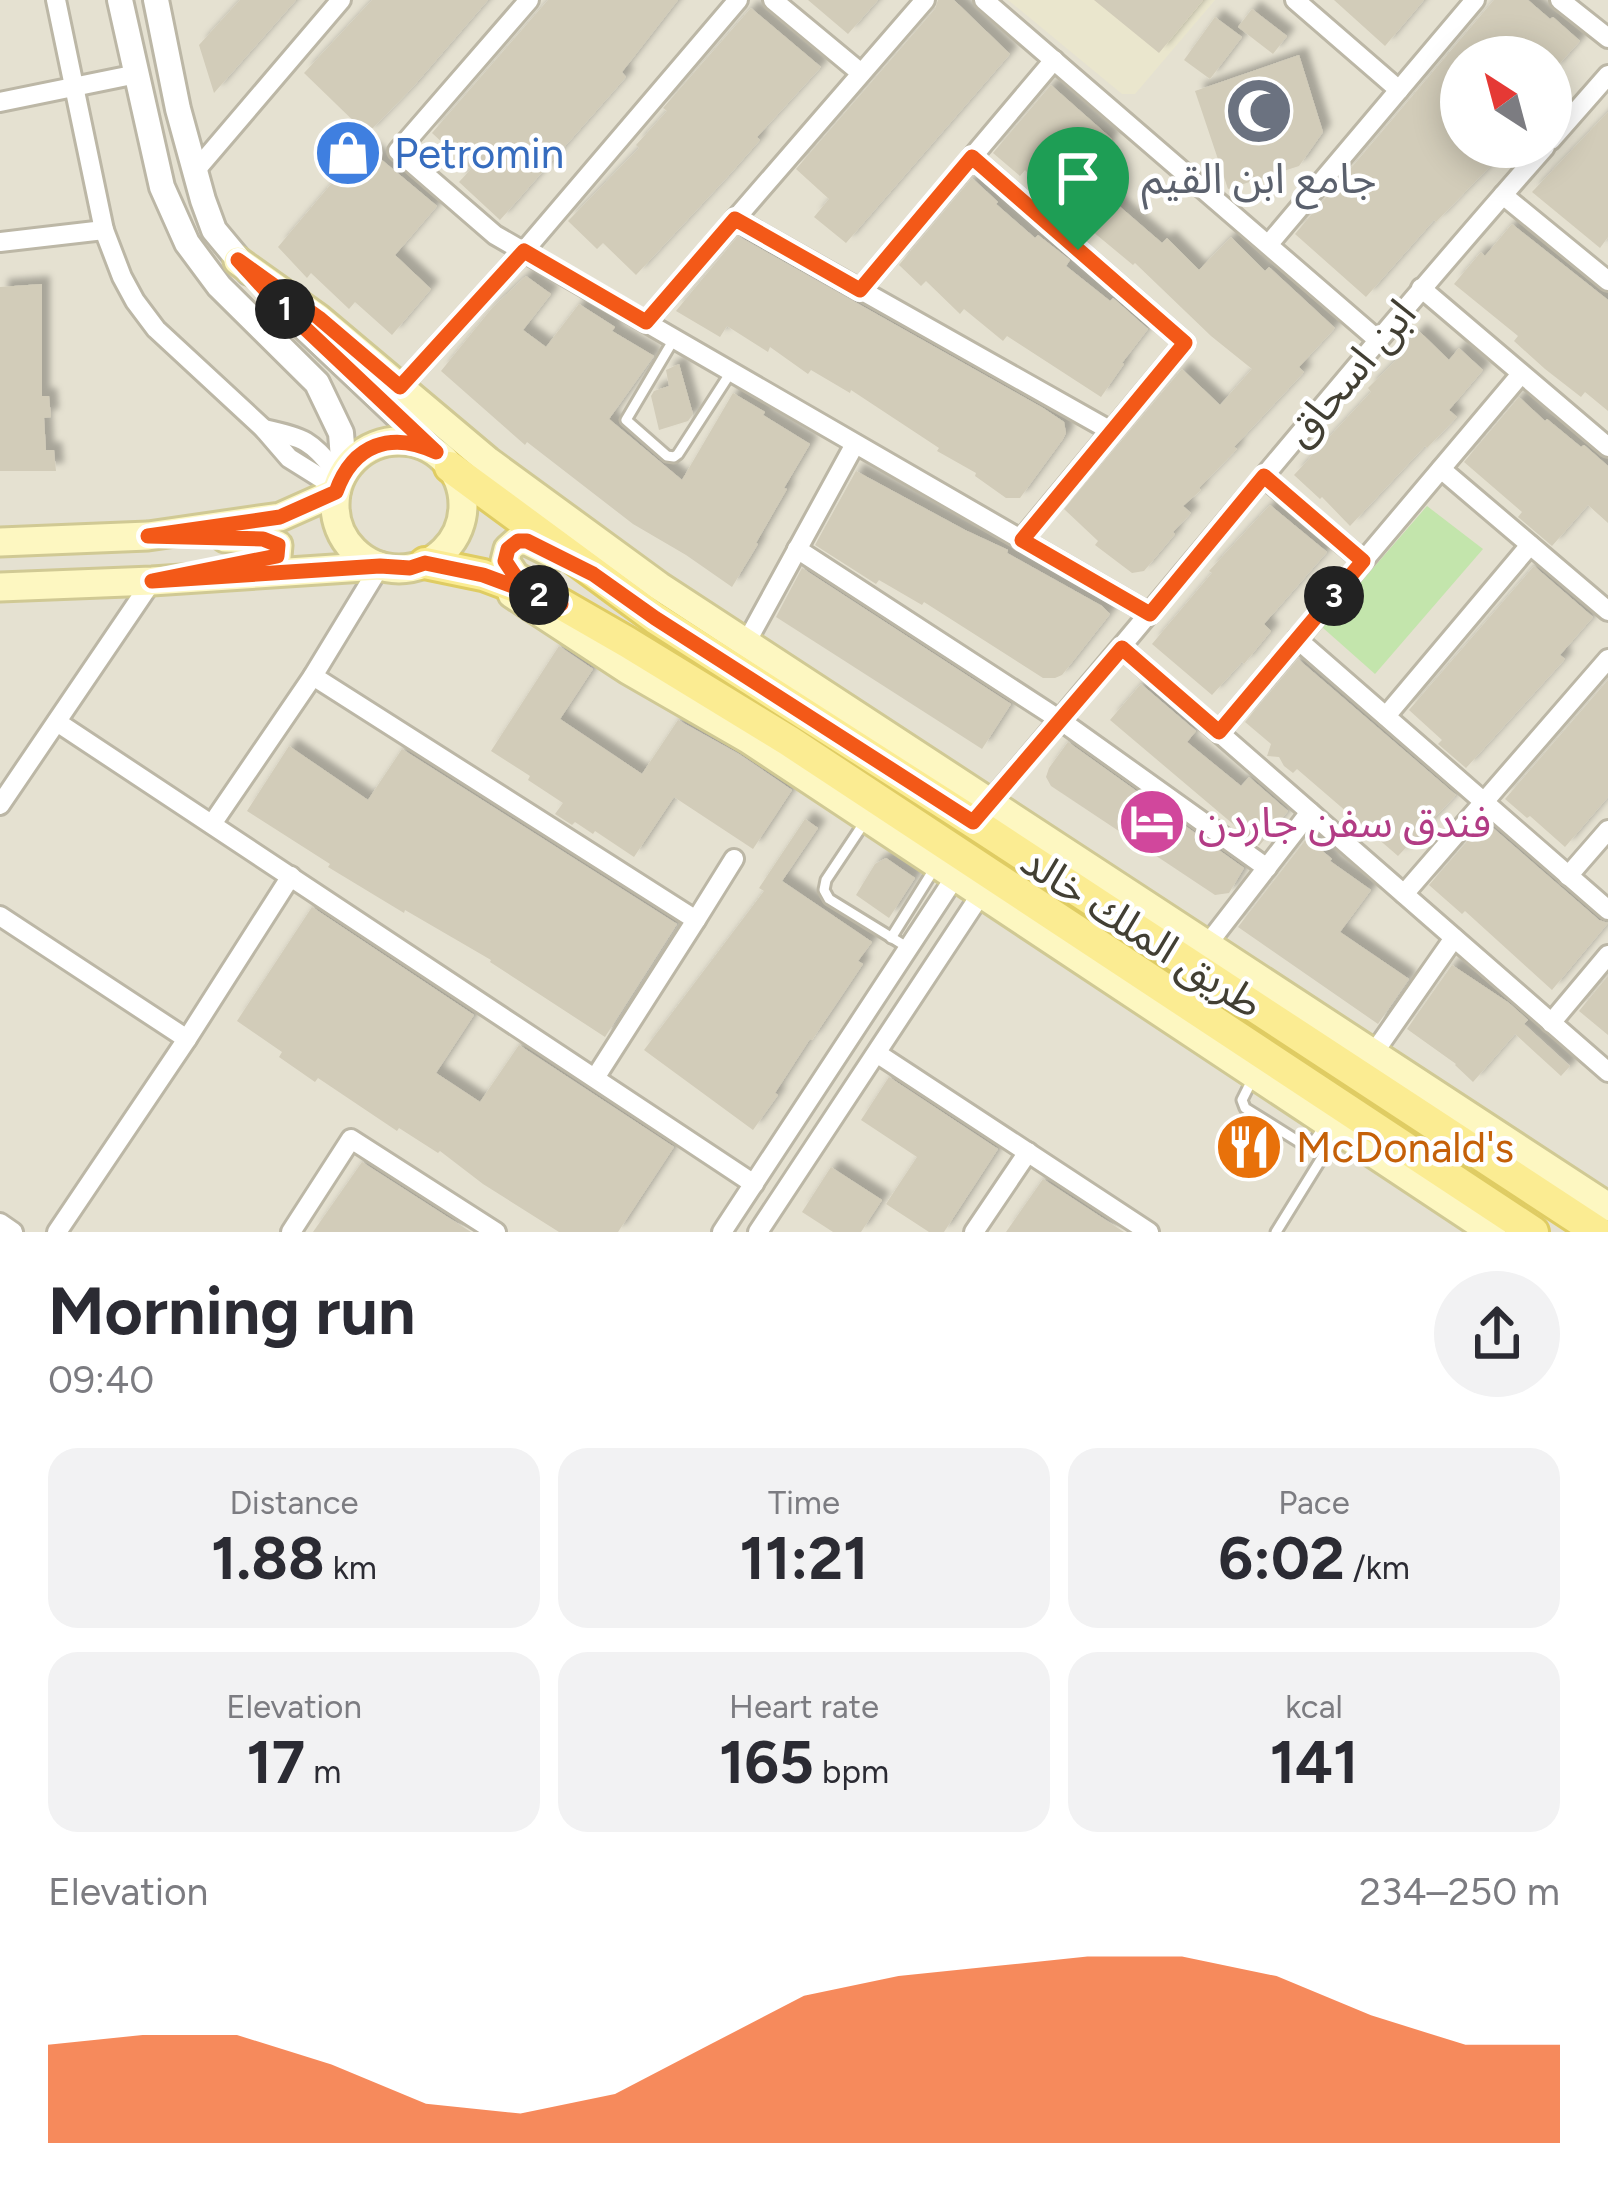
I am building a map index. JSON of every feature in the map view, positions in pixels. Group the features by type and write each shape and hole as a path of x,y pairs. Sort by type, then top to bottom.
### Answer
{"main road":[{"path":"238,260 319,318 537,498 982,812 1208,945 1608,1207"},
{"path":"0,587 410,568 425,563 453,539 463,502 459,483 443,460 417,443 376,445 358,456 340,482 335,511 339,529 363,559 380,566"},
{"name":"طريق الملك خالد","path":"443,460 655,618 982,812 1598,1232"},
{"path":"148,536 280,517 340,482"},
{"path":"0,542 148,536 263,539 278,545 277,556 152,581"},
{"path":"561,604 515,576 505,561 508,549 527,541 593,574"},
{"name":"طريق الملك خالد","path":"425,563 483,575 561,604 789,741 1533,1232"},
{"path":"483,575 628,670 748,739 1492,1232"}],"street":[{"path":"56,0 104,230 122,277 156,328 264,429 311,443 340,482"},
{"path":"120,0 163,187 187,243 219,286 317,382 341,433 340,482"},
{"path":"156,0 178,109 214,230 272,297 443,460"},
{"path":"196,170 341,0"},
{"path":"530,0 398,152 495,235 1150,614"},
{"path":"400,387 524,251 738,0"},
{"path":"772,0 862,73"},
{"path":"646,322 925,0"},
{"path":"984,0 1378,340"},
{"path":"1295,0 1399,90"},
{"path":"1268,245 1475,0"},
{"path":"1560,0 1608,38"},
{"path":"860,290 1054,60"},
{"path":"0,102 137,74"},
{"path":"1572,116 1608,75"},
{"path":"972,157 1185,343 1022,540"},
{"name":"ابن اسحاق","path":"982,812 1527,168"},
{"path":"1503,195 1605,273"},
{"path":"735,219 1111,431"},
{"path":"1,238 104,230"},
{"path":"1421,288 1608,447"},
{"path":"1219,732 1521,374"},
{"path":"746,643 856,443"},
{"path":"1441,469 1608,611"},
{"path":"1264,476 1363,561"},
{"path":"1386,716 1530,545"},
{"path":"797,549 1060,720 1267,868"},
{"path":"212,824 313,676 380,566"},
{"path":"0,806 152,581"},
{"path":"1297,639 1608,910"},
{"path":"1122,648 1608,1072"},
{"path":"1404,894 1608,659"},
{"path":"313,676 696,920"},
{"path":"57,722 754,1184"},
{"path":"1208,945 1310,812"},
{"path":"1568,876 1608,830"},
{"path":"596,1078 734,859"},
{"path":"722,1232 946,871"},
{"path":"57,1232 292,876"},
{"path":"758,1232 981,894"},
{"path":"0,916 187,1039"},
{"path":"1373,1054 1454,938"},
{"path":"1551,1022 1608,955"},
{"path":"878,1054 1149,1232"},
{"path":"291,1232 351,1139 496,1232"},
{"path":"974,1232 1028,1152"},
{"path":"0,1223 13,1232"}],"lane":[{"path":"674,339 626,420 667,456 678,454 731,371"},
{"path":"867,818 824,890 829,898 900,943"},
{"path":"1276,1232 1332,1127"}],"shaded area":[{"path":"0,0 1608,0 1608,1232 0,1232"},
{"path":"1008,0 1215,0 1135,94 1122,94"}],"green space":[{"path":"1427,506 1483,549 1375,674 1322,627"}],"building":[{"path":"240,0 296,0 214,93 199,45"},
{"path":"372,0 488,0 367,134 304,73"},
{"path":"548,0 678,0 622,72 626,77 500,220 459,182 471,169 432,133"},
{"path":"808,0 878,0 848,34"},
{"path":"938,0 954,0 1010,54 846,243 814,217 829,199 796,169"},
{"path":"1094,0 1203,0 1159,53"},
{"path":"1334,0 1424,0 1385,46"},
{"path":"1494,0 1528,0 1580,41 1572,50 1572,36 1463,36"},
{"path":"751,8 821,67 636,275 603,243 597,249 568,221 639,148 636,145 667,111 663,108"},
{"path":"1252,9 1287,36 1273,54 1238,27"},
{"path":"1215,17 1242,37 1210,79 1184,60"},
{"name":"جامع ابن القيم","path":"1299,55 1323,132 1299,166 1228,189 1195,91"},
{"path":"1440,63 1440,168 1488,168 1434,220 1366,297 1295,234"},
{"path":"1051,85 1112,139 1082,174 1162,243 1167,238 1199,270 1231,237 1335,328 1299,367 1304,372 1183,506 1191,513 1144,571 1132,573 1095,545 1098,541 1064,509 1182,369 1220,405 1252,369 1025,170 1020,176 993,153"},
{"path":"1608,112 1608,237 1600,248 1532,192 1555,168 1572,168 1572,150"},
{"path":"364,145 437,206 395,255 431,289 392,335 355,302 349,309 311,273 307,278 278,247"},
{"path":"972,178 1035,238 1038,235 1070,260 1066,266 1148,329 1101,397 1007,336 1003,341 964,309 960,314 926,281 921,286 899,265"},
{"path":"1512,224 1608,300 1608,411 1545,369 1514,341 1518,336 1454,284"},
{"path":"738,236 1064,422 1063,439 1020,498 1006,498 851,390 811,370 808,374 770,347 768,352 727,326 720,337 676,311"},
{"path":"526,276 551,294 523,330 546,347 579,304 654,356 609,419 682,480 733,393 810,444 732,587 633,524 527,442 525,445 441,371 493,307"},
{"path":"42,284 42,396 49,396 51,417 44,418 46,450 54,450 56,471 0,471 0,287"},
{"path":"1419,331 1449,360 1459,348 1483,370 1449,410 1457,417 1350,526 1294,475 1371,392 1368,388"},
{"path":"679,364 693,414 688,421 659,430 651,396 669,386 666,370"},
{"path":"1519,397 1608,466 1608,523 1588,505 1552,546 1518,517 1522,512 1464,462"},
{"path":"856,471 1008,550 1110,614 1062,675 1043,678 924,602 879,580 876,584 815,545"},
{"path":"1270,505 1327,552 1264,624 1271,631 1212,695 1152,644 1212,573 1209,571"},
{"path":"1534,566 1593,617 1560,655 1565,659 1466,768 1409,710"},
{"path":"802,568 1011,704 982,749 776,617"},
{"path":"559,646 593,669 560,719 642,774 678,720 792,790 753,849 674,797 634,857 595,831 555,814 563,803 491,751"},
{"path":"1298,659 1456,795 1398,856 1297,769 1293,773 1279,757 1267,756 1271,744 1245,722"},
{"path":"1608,680 1608,797 1565,847 1505,799"},
{"path":"1141,684 1196,731 1187,742 1241,786 1249,777 1288,811 1259,846 1110,720"},
{"name":"فندق سفن جاردن","path":"1068,742 1244,868 1229,893 1215,895 1051,786 1046,777 1049,768"},
{"path":"289,746 368,800 402,749 677,924 605,1037 491,960 328,867 330,864 247,811"},
{"path":"805,819 818,828 782,881 872,942 858,961 863,964 753,1130 644,1050 764,891 759,888"},
{"path":"1485,821 1608,923 1552,990 1429,885"},
{"path":"1307,838 1371,890 1340,932 1409,979 1378,1024 1238,927"},
{"path":"886,858 915,878 889,918 856,895 875,864"},
{"path":"312,907 474,1015 436,1073 480,1102 519,1045 674,1147 618,1232 559,1232 440,1151 397,1131 318,1078 315,1082 237,1021"},
{"path":"1452,965 1528,1020 1524,1024 1570,1066 1561,1076 1515,1034 1473,1082 1407,1029"},
{"path":"1608,976 1608,1035 1579,1011"},
{"path":"889,1077 998,1149 944,1232 929,1232 886,1204 917,1157 861,1120"},
{"path":"362,1162 471,1232 313,1232"},
{"path":"831,1167 882,1200 861,1232 833,1232 802,1212"},
{"path":"1043,1179 1124,1232 1006,1232"}],"place":[{"name":"جامع ابن القيم","path":"1259,111"},
{"name":"Petromin","path":"348,153"},
{"name":"فندق سفن جاردن","path":"1152,822"},
{"name":"McDonald's","path":"1249,1147"}],"route":[{"path":"972,157 1078,250 1185,343 1022,540 1150,614 1264,476 1363,561 1219,732 1122,648 973,822 593,574 527,541 508,549 505,561 515,576 561,604 483,575 425,563 395,569 380,566 152,581 277,556 278,545 263,539 148,536 280,517 336,492 344,471 376,445 417,443 436,452 238,260 319,318 400,387 524,251 646,322 735,219 860,290 972,157"}]}
